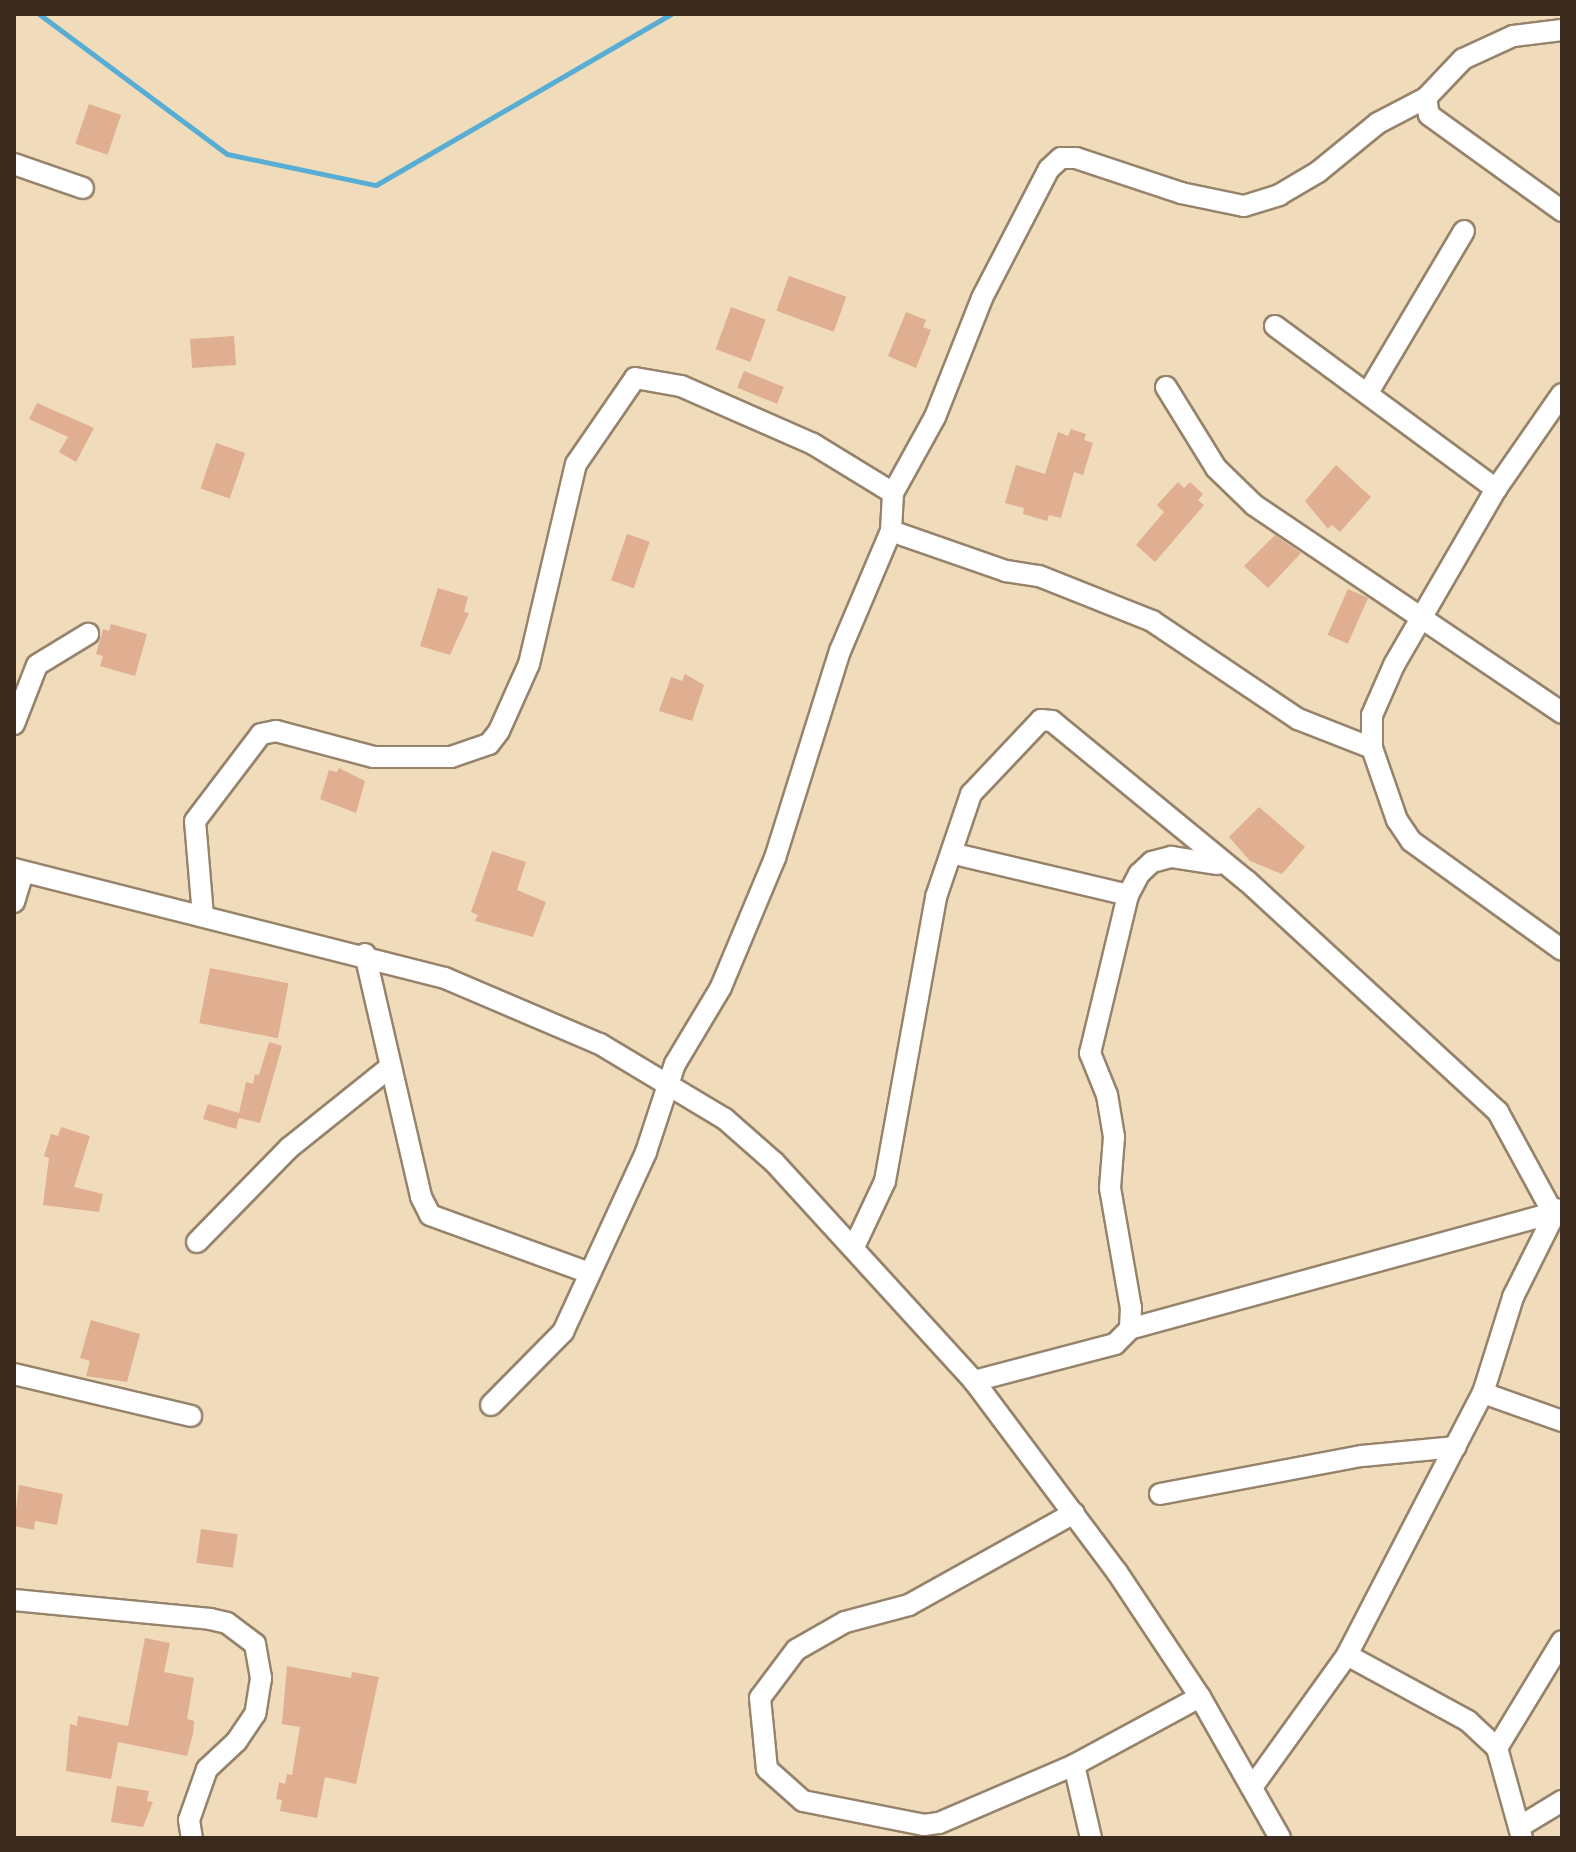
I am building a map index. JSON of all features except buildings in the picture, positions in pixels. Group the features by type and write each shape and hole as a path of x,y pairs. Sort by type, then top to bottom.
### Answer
{"street":[{"path":"491,1405 563,1332 646,1152 675,1064 721,987 750,923 800,785 825,693 891,531 893,493 935,417 982,298 1049,169 1061,158 1244,206 1279,195 1318,172 1378,123 1426,98 1463,59 1513,36 1562,30"},
{"path":"1426,98 1429,115 1562,211"},
{"path":"14,164 83,188"},
{"path":"1369,391 1464,231"},
{"path":"1275,326 1369,391 1496,489"},
{"path":"203,916 195,821 261,734 276,731 374,757 451,757 489,744 499,731 529,664 576,464 635,378 681,386 813,444 893,493"},
{"path":"1166,387 1216,468 1254,505 1421,622 1562,713"},
{"path":"1562,394 1496,489 1372,715 1372,748 1397,820 1411,841 1562,950"},
{"path":"891,531 1006,571 1039,576 1152,621 1298,719 1372,748"},
{"path":"14,724 37,665 88,634"},
{"path":"854,1247 885,1181 936,897 955,854 971,794 1041,720 1052,721 1223,866 1247,881 1498,1112 1557,1208"},
{"path":"955,854 1128,895"},
{"path":"1130,1329 1131,1308 1110,1188 1114,1137 1107,1095 1090,1053 1128,895 1152,862 1189,858 1223,866"},
{"path":"14,902 18,870 365,954 505,1000 670,1083 725,1119 774,1162 974,1381 1074,1513 1200,1697 1280,1838"},
{"path":"365,954 421,1197 430,1215 589,1273"},
{"path":"197,1242 289,1148 390,1067"},
{"path":"974,1381 1115,1344 1130,1329 1557,1208"},
{"path":"1253,1786 1347,1655 1483,1393 1513,1297 1557,1208"},
{"path":"14,1374 191,1416"},
{"path":"1483,1393 1562,1421"},
{"path":"1160,1494 1362,1456 1456,1447"},
{"path":"1074,1513 909,1605 845,1622 796,1650 760,1698 759,1723 767,1769 803,1801 924,1825 955,1817 1074,1765 1200,1697"},
{"path":"14,1600 210,1619 246,1633 255,1644 261,1678 255,1714 237,1741 207,1769 189,1820 192,1838"},
{"path":"1497,1748 1562,1641"},
{"path":"1347,1655 1468,1721 1497,1748 1520,1832 1562,1801"},
{"path":"1074,1765 1091,1838"}],"waterway":[{"path":"39,14 227,154 376,185 671,14"}]}
